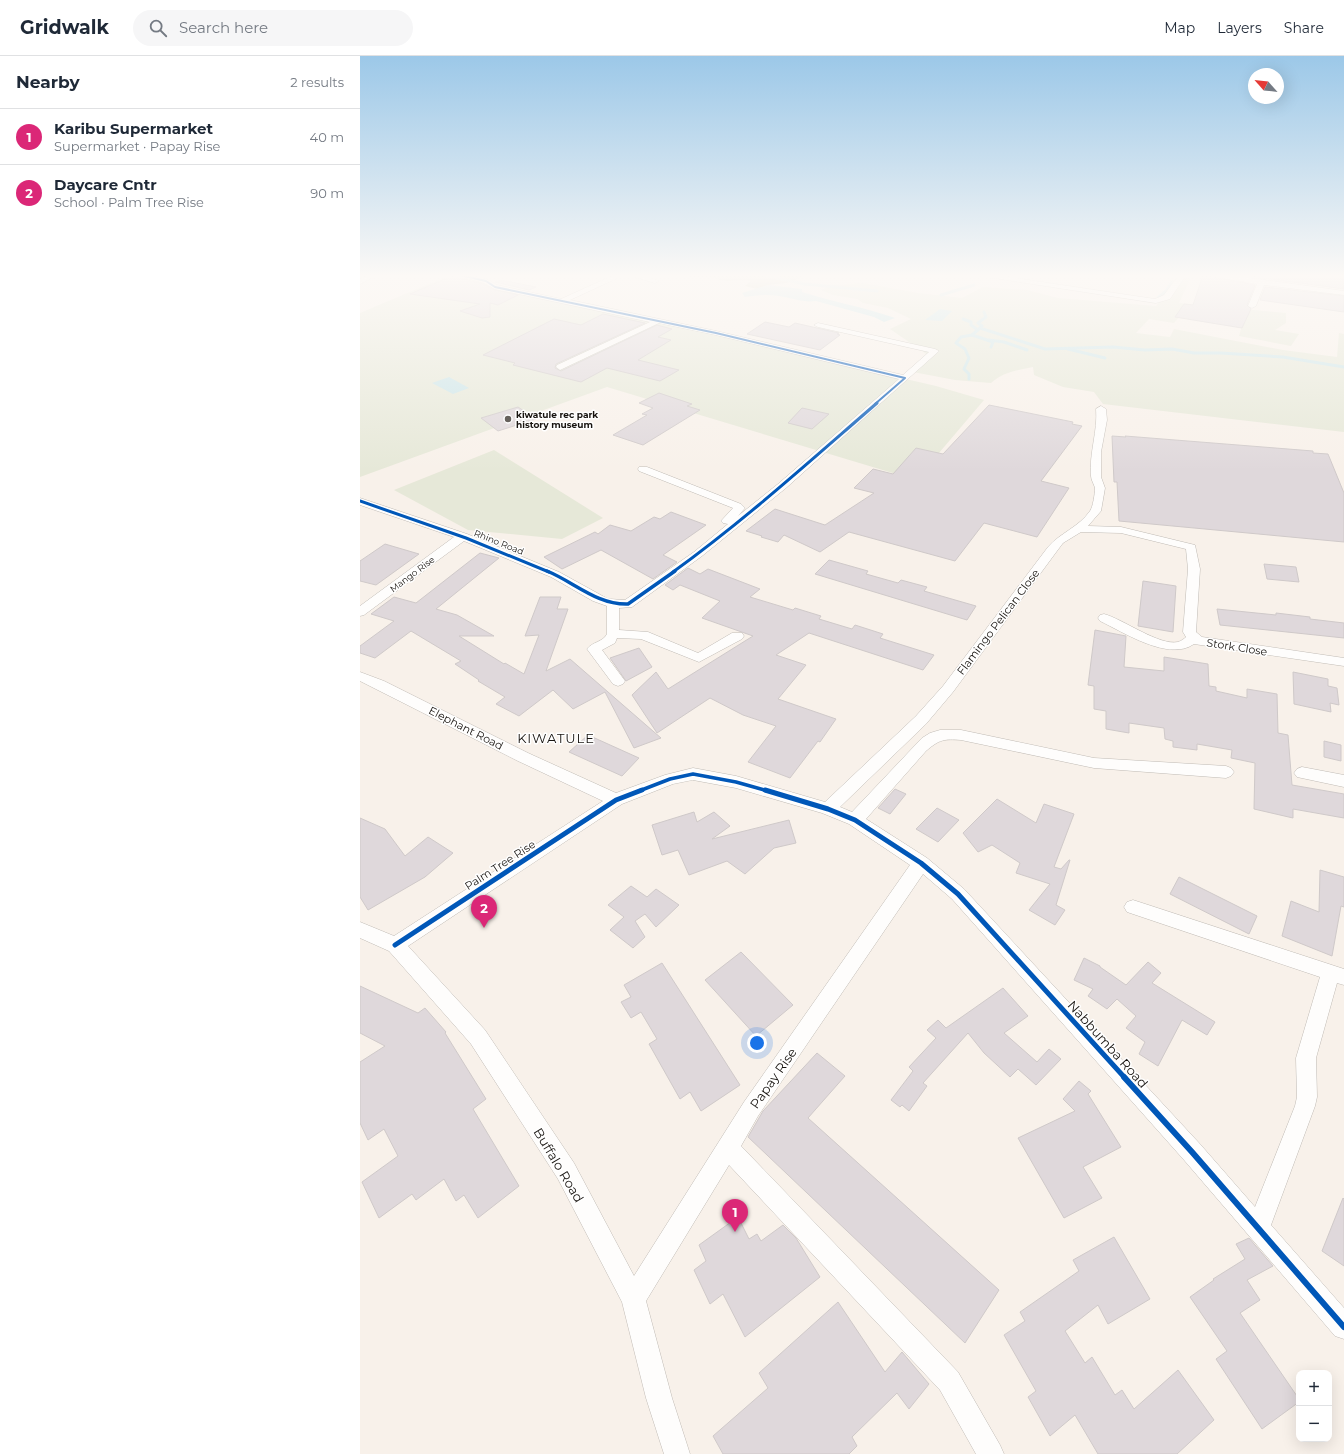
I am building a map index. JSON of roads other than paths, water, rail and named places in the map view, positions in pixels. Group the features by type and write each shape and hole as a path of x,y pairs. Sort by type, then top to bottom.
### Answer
{"street":[{"path":"560,367 617,340"},
{"path":"741,340 905,378"},
{"path":"643,469 740,508 738,512 697,545 695,548 698,554 809,463 935,351 887,340"},
{"path":"1101,409 1102,420 1096,452 1096,477 1100,488 1102,516 1121,530"},
{"name":"Rhino Road","path":"360,501 463,536 570,582 602,602 613,604 628,604 698,554"},
{"name":"Flamingo Pelican Close","path":"828,809 921,720 948,689 986,636 1059,541 1102,516"},
{"name":"Stork Close","path":"1079,529 1121,530 1191,547 1194,569 1189,632 1198,641 1344,662"},
{"name":"Mango Rise","path":"360,612 463,536"},
{"path":"613,604 613,634 610,640 594,649 618,681"},
{"path":"1104,618 1162,644 1175,647 1188,643 1193,637"},
{"path":"613,634 643,635 699,658 737,636"},
{"name":"Elephant Road","path":"360,676 380,684 523,757 616,800"},
{"path":"854,820 921,748 939,734 961,735 1094,763 1226,772"},
{"path":"1302,773 1344,780"},
{"name":"Palm Tree Rise","path":"395,945 616,800 670,779 693,774 736,782 828,809"},
{"name":"Nabbumba Road","path":"828,809 854,820 921,863 958,894 1192,1152 1344,1327"},
{"name":"Papay Rise","path":"633,1299 751,1109 921,863"},
{"path":"1133,907 1338,975 1306,1058 1307,1097 1305,1106 1258,1229"},
{"name":"Buffalo Road","path":"360,930 395,945 478,1037 566,1171 633,1299 659,1398 677,1454"},
{"path":"727,1147 949,1381 991,1454"}],"water":[{"path":"449,377 469,388 453,394 432,383"}],"waterway":[{"path":"958,340 956,343 965,349 969,358 964,369 969,374 969,379"},
{"path":"988,340 993,342 991,347"},
{"path":"991,340 1004,342 1027,350"},
{"path":"1018,340 1045,349 1113,347 1145,350 1172,349 1194,353 1221,353 1283,357 1344,367"},
{"path":"1068,349 1105,358"}],"place":[{"name":"kiwatule rec park history museum","path":"508,419"},
{"name":"Daycare Cntr","path":"484,928"},
{"name":"Karibu Supermarket","path":"735,1232"}],"district":[{"name":"KIWATULE","path":"556,738"}]}
